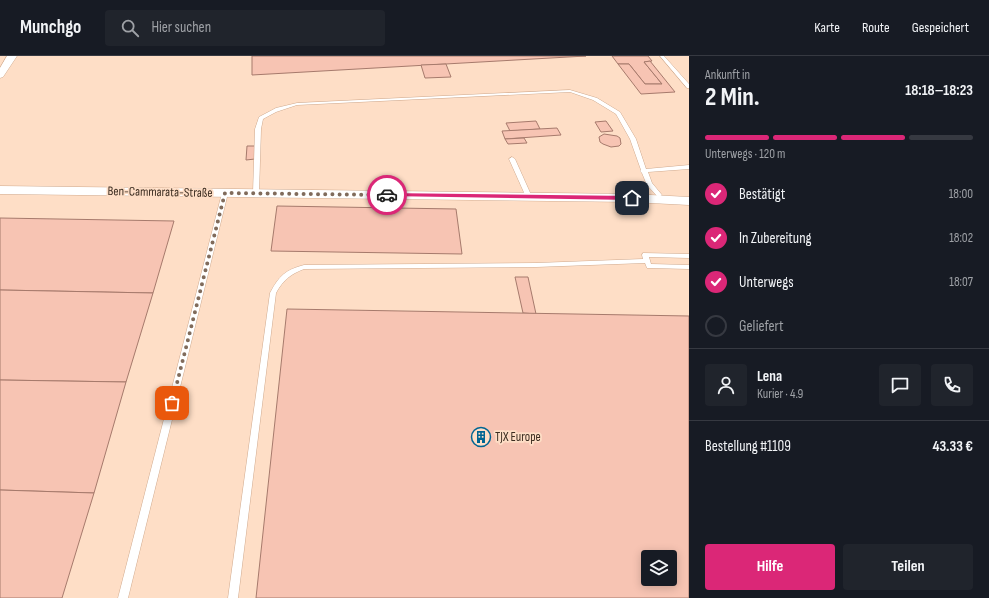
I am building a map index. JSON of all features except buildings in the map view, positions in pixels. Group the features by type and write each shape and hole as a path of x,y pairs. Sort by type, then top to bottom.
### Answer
{"street":[{"path":"0,75 12,56"},
{"name":"Ben-Cammarata-Straße","path":"0,190 632,198 689,201"},
{"name":"Ben-Cammarata-Straße","path":"632,198 689,193"}],"lane":[{"path":"662,56 689,87"},
{"path":"256,193 258,130 261,118 269,112 297,104 570,91 595,99 618,113 633,139 643,171 649,184 659,195"},
{"path":"512,159 529,197"},
{"path":"643,171 689,167"},
{"path":"123,598 225,193"},
{"path":"233,598 273,293 280,280 289,272 304,267 536,265 689,256"},
{"path":"646,258 649,266 689,267"}],"way so far":[{"path":"172,403 225,193 387,195"}],"place":[{"name":"TJX Europe","path":"481,437"}],"route":[{"path":"387,195 632,198"}]}
